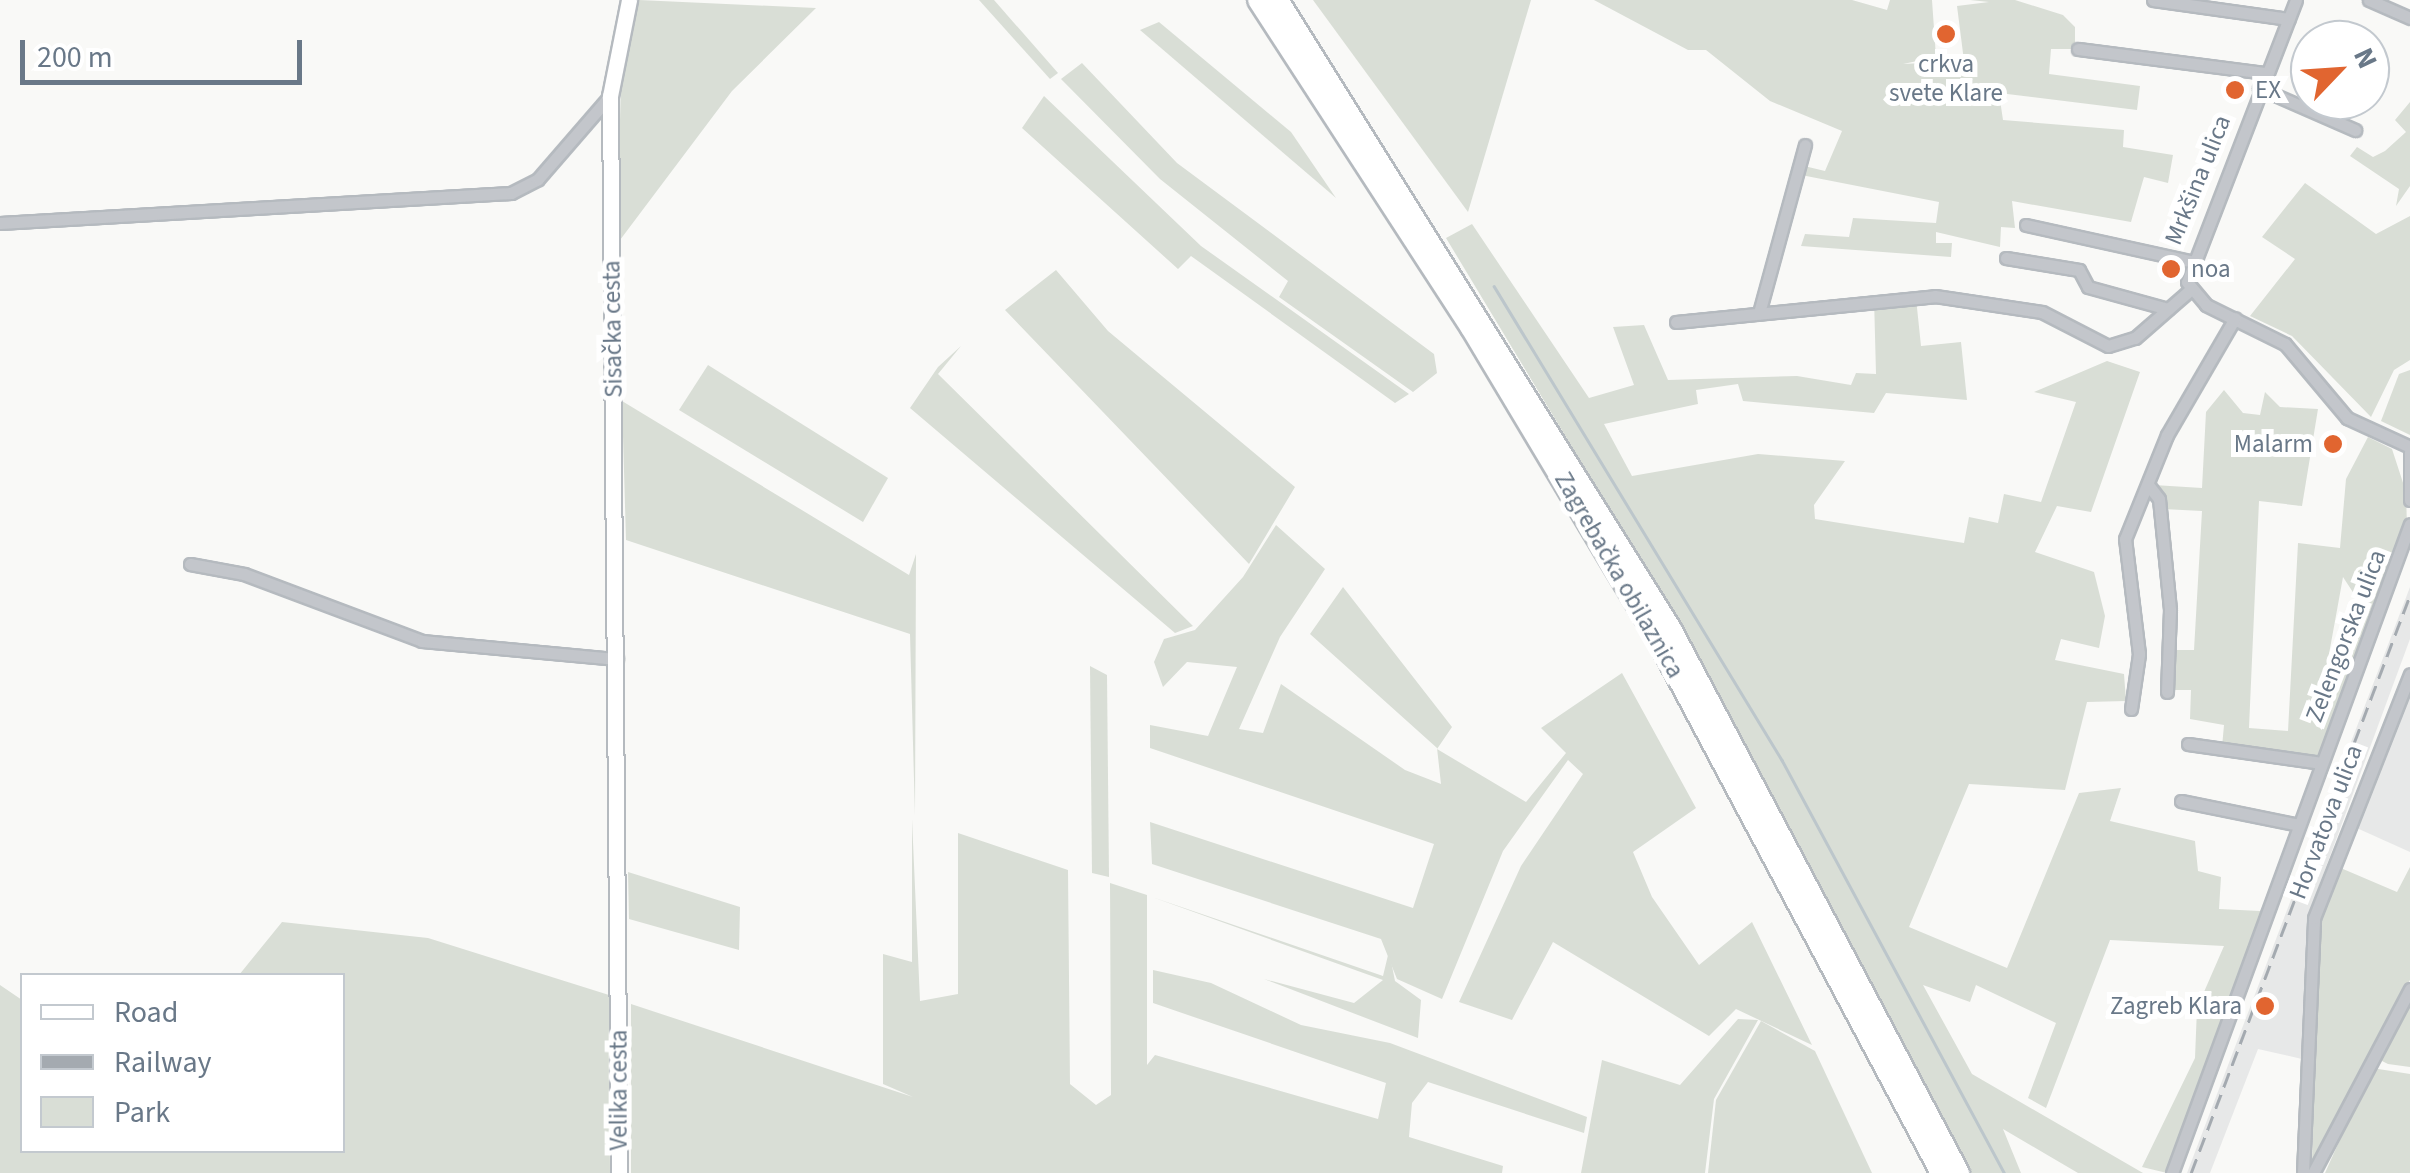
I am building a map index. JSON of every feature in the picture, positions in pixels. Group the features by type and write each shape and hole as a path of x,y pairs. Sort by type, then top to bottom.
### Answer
{"highway":[{"name":"Zagrebačka obilaznica","path":"1258,0 1647,622 1940,1173"},
{"name":"Zagrebačka obilaznica","path":"1278,0 1671,629 1959,1173"}],"main road":[{"name":"Sisačka cesta","path":"619,1006 610,96 628,0"},
{"name":"Velika cesta","path":"619,1006 620,1173"}],"street":[{"path":"2152,0 2288,19"},
{"name":"Mrkšina ulica","path":"2190,290 2190,261 2296,0"},
{"path":"2369,0 2410,18"},
{"path":"2078,49 2266,73"},
{"path":"2260,88 2355,130"},
{"path":"0,223 511,193 538,179 610,96"},
{"path":"1759,313 1805,146"},
{"path":"2026,226 2190,261"},
{"path":"2006,258 2080,270 2088,287 2168,309"},
{"path":"1676,322 1870,296 1991,300 2042,312 2108,346 2135,338 2190,290 2286,344 2348,418 2410,449 2410,500"},
{"path":"2131,709 2139,654 2125,540 2148,486 2235,318"},
{"path":"2148,486 2159,499 2170,610 2168,692"},
{"name":"Zelengorska ulica","path":"2172,1173 2410,524"},
{"path":"190,564 244,574 422,641 617,659"},
{"name":"Horvatova ulica","path":"2303,1173 2314,918 2410,674"},
{"name":"Zelengorska ulica","path":"2188,744 2322,764"},
{"path":"2180,801 2299,826"},
{"path":"2314,1173 2410,989"}],"shaded area":[{"path":"2410,587 2410,639 2309,913 2302,1059 2258,1049 2210,1173 2187,1173"},
{"path":"2410,679 2410,852 2350,825"}],"green space":[{"path":"639,0 816,8 732,91 617,244 621,79"},
{"path":"979,0 994,0 1058,73 1050,79"},
{"path":"1313,0 1531,0 1468,212"},
{"path":"1594,0 1852,0 1887,10 1890,0 1932,0 1936,57 1903,64 1964,61 1957,6 1989,2 1970,0 2015,0 2063,15 2075,27 2075,49 2051,49 2049,74 2140,86 2137,110 1999,93 2003,120 2124,130 2123,147 2173,155 2168,183 2144,177 2131,222 2012,201 2015,228 2001,227 2000,247 1936,232 1936,243 1952,243 1951,257 1801,246 1805,234 1849,237 1853,218 1936,223 1939,202 1796,174 1800,165 1825,171 1842,131 1770,101 1706,50 1688,50"},
{"path":"1159,22 1291,132 1336,198 1140,30"},
{"path":"1082,63 1177,163 1434,354 1437,373 1413,392 1279,297 1288,281 1160,179 1061,79"},
{"path":"1044,96 1201,246 1409,394 1395,403 1191,256 1178,269 1022,128"},
{"path":"2410,102 2410,186 2396,206 2399,189 2350,156 2357,147 2373,157 2385,151 2406,132 2395,120"},
{"path":"2305,183 2376,234 2410,216 2410,360 2394,370 2371,417 2292,336 2250,316 2295,259 2262,237"},
{"path":"1472,224 1589,398 1634,385 1613,327 1644,325 1668,380 1797,376 1851,385 1856,373 1876,374 1874,298 1916,298 1921,346 1961,342 1967,400 1886,393 1874,413 1743,401 1738,384 1696,390 1698,404 1604,424 1632,476 1758,454 1845,461 1814,505 1815,519 1964,543 1969,517 1998,523 2004,494 2041,502 2076,402 2034,392 2107,361 2140,372 2091,512 2057,506 2035,552 2094,572 2105,616 2099,648 2061,639 2055,660 2124,674 2126,701 2087,702 2065,790 1969,784 1909,927 2007,968 2079,793 2121,788 2110,821 2195,841 2198,871 2221,877 2219,909 2260,911 2268,897 2167,1173 2142,1167 2195,1058 2197,1008 2224,946 2110,940 2046,1108 2028,1098 2056,1023 1976,985 1970,1002 1923,985 1972,1074 2143,1173 2078,1173 2003,1129 2021,1173 1968,1173 1704,666 1446,238"},
{"path":"1056,270 1108,331 1295,487 1249,564 1005,310"},
{"path":"961,346 938,374 1193,626 1175,633 910,408 938,367"},
{"path":"708,365 888,478 863,522 679,410"},
{"path":"2410,370 2410,435 2381,421 2399,374"},
{"path":"2224,390 2243,413 2260,415 2265,392 2280,407 2318,409 2302,506 2259,501 2249,728 2288,731 2298,543 2340,548 2346,479 2368,437 2392,449 2406,492 2407,527 2320,758 2222,747 2224,725 2190,719 2191,690 2171,690 2175,650 2194,650 2202,511 2163,509 2154,485 2202,488 2206,412","holes":["2343,577 2358,600 2347,654 2329,654"]},
{"path":"622,401 909,575 916,554 915,816 910,634 626,540"},
{"path":"1276,525 1325,569 1280,637 1239,729 1263,733 1281,684 1405,770 1441,784 1437,749 1526,802 1566,753 1541,728 1622,673 1696,808 1633,852 1652,897 1699,965 1752,922 1812,1045 1736,1009 1709,1036 1553,942 1512,1020 1459,1002 1521,866 1583,774 1568,760 1503,851 1442,999 1397,979 1381,939 1152,864 1150,822 1413,908 1434,844 1150,748 1150,725 1208,736 1237,667 1187,662 1163,687 1154,662 1164,639 1195,630 1243,577"},
{"path":"1343,587 1452,727 1437,749 1310,634"},
{"path":"1090,666 1107,675 1109,877 1092,873"},
{"path":"912,819 920,1001 958,994 958,833 1068,870 1070,1084 1096,1105 1111,1095 1110,883 1147,895 1147,1065 1155,1055 1378,1119 1386,1083 1153,1003 1153,970 1211,983 1301,1025 1390,1043 1587,1117 1584,1133 1428,1082 1412,1103 1409,1137 1503,1166 1502,1173 631,1173 631,1004 913,1097 883,1084 883,954 912,962"},
{"path":"2336,866 2397,892 2410,867 2410,980 2312,1163 2316,923"},
{"path":"628,872 740,907 739,950 629,919"},
{"path":"1152,897 1383,976 1389,951 1395,981 1421,1000 1418,1038 1264,979 1354,1003 1383,980"},
{"path":"282,922 428,938 609,995 610,1173 0,1173 0,985 20,999 20,1153 345,1153 345,973 241,973"},
{"path":"2410,999 2410,1067 2388,1064 2376,1058"},
{"path":"1738,1019 1758,1020 1714,1099 1705,1173 1581,1173 1602,1060 1680,1085"},
{"path":"1761,1021 1815,1051 1872,1173 1708,1173 1716,1100"},
{"path":"2372,1068 2410,1074 2410,1173 2325,1173"}],"waterway":[{"path":"1494,286 1782,760 2004,1173"}],"railway":[{"path":"2191,1173 2410,595"}],"place":[{"name":"crkva svete Klare","path":"1946,34"},
{"name":"EX","path":"2235,90"},
{"name":"noa","path":"2171,269"},
{"name":"Malarm","path":"2333,444"},
{"name":"Zagreb Klara","path":"2265,1006"}]}
